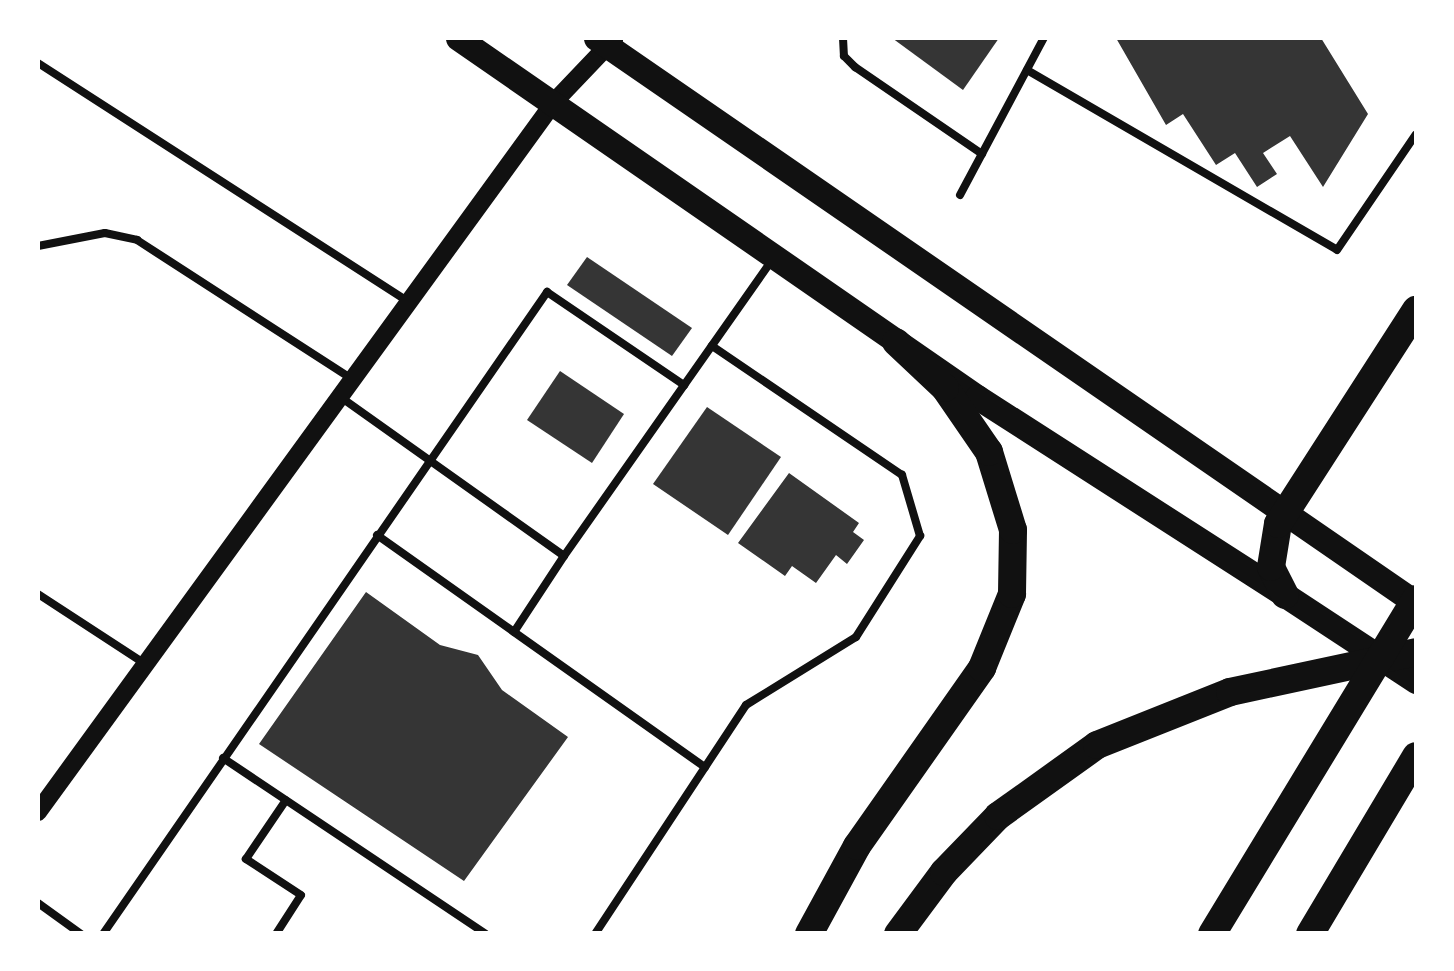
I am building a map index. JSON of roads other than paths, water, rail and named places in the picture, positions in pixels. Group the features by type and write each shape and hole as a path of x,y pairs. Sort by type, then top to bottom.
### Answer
{"highway":[{"path":"1285,595 1270,558 1282,515 1416,310"},
{"path":"809,934 856,846 982,668 1012,594 1013,530 989,452 945,388 896,342"},
{"path":"1212,934 1416,602"},
{"path":"898,934 957,857 1028,791 1114,736 1205,699 1302,672 1416,652"},
{"path":"1310,934 1415,759"}],"main road":[{"path":"458,38 555,101 896,342 1416,681"},
{"path":"606,40 1282,515 1416,602"}],"street":[{"path":"38,812 555,101 606,40"}],"lane":[{"path":"843,38 844,56 855,67 982,154"},
{"path":"960,195 1044,38"},
{"path":"38,63 409,302"},
{"path":"1027,70 1337,250 1416,134"},
{"path":"38,246 105,233 138,240 352,380"},
{"path":"514,632 774,256"},
{"path":"103,934 547,292 684,385"},
{"path":"594,934 746,705 856,637 920,536 902,475 712,346"},
{"path":"339,396 564,556"},
{"path":"376,535 705,766"},
{"path":"38,594 144,663"},
{"path":"223,758 486,934"},
{"path":"276,934 301,895 246,859 286,800"},
{"path":"38,903 81,934"}]}
